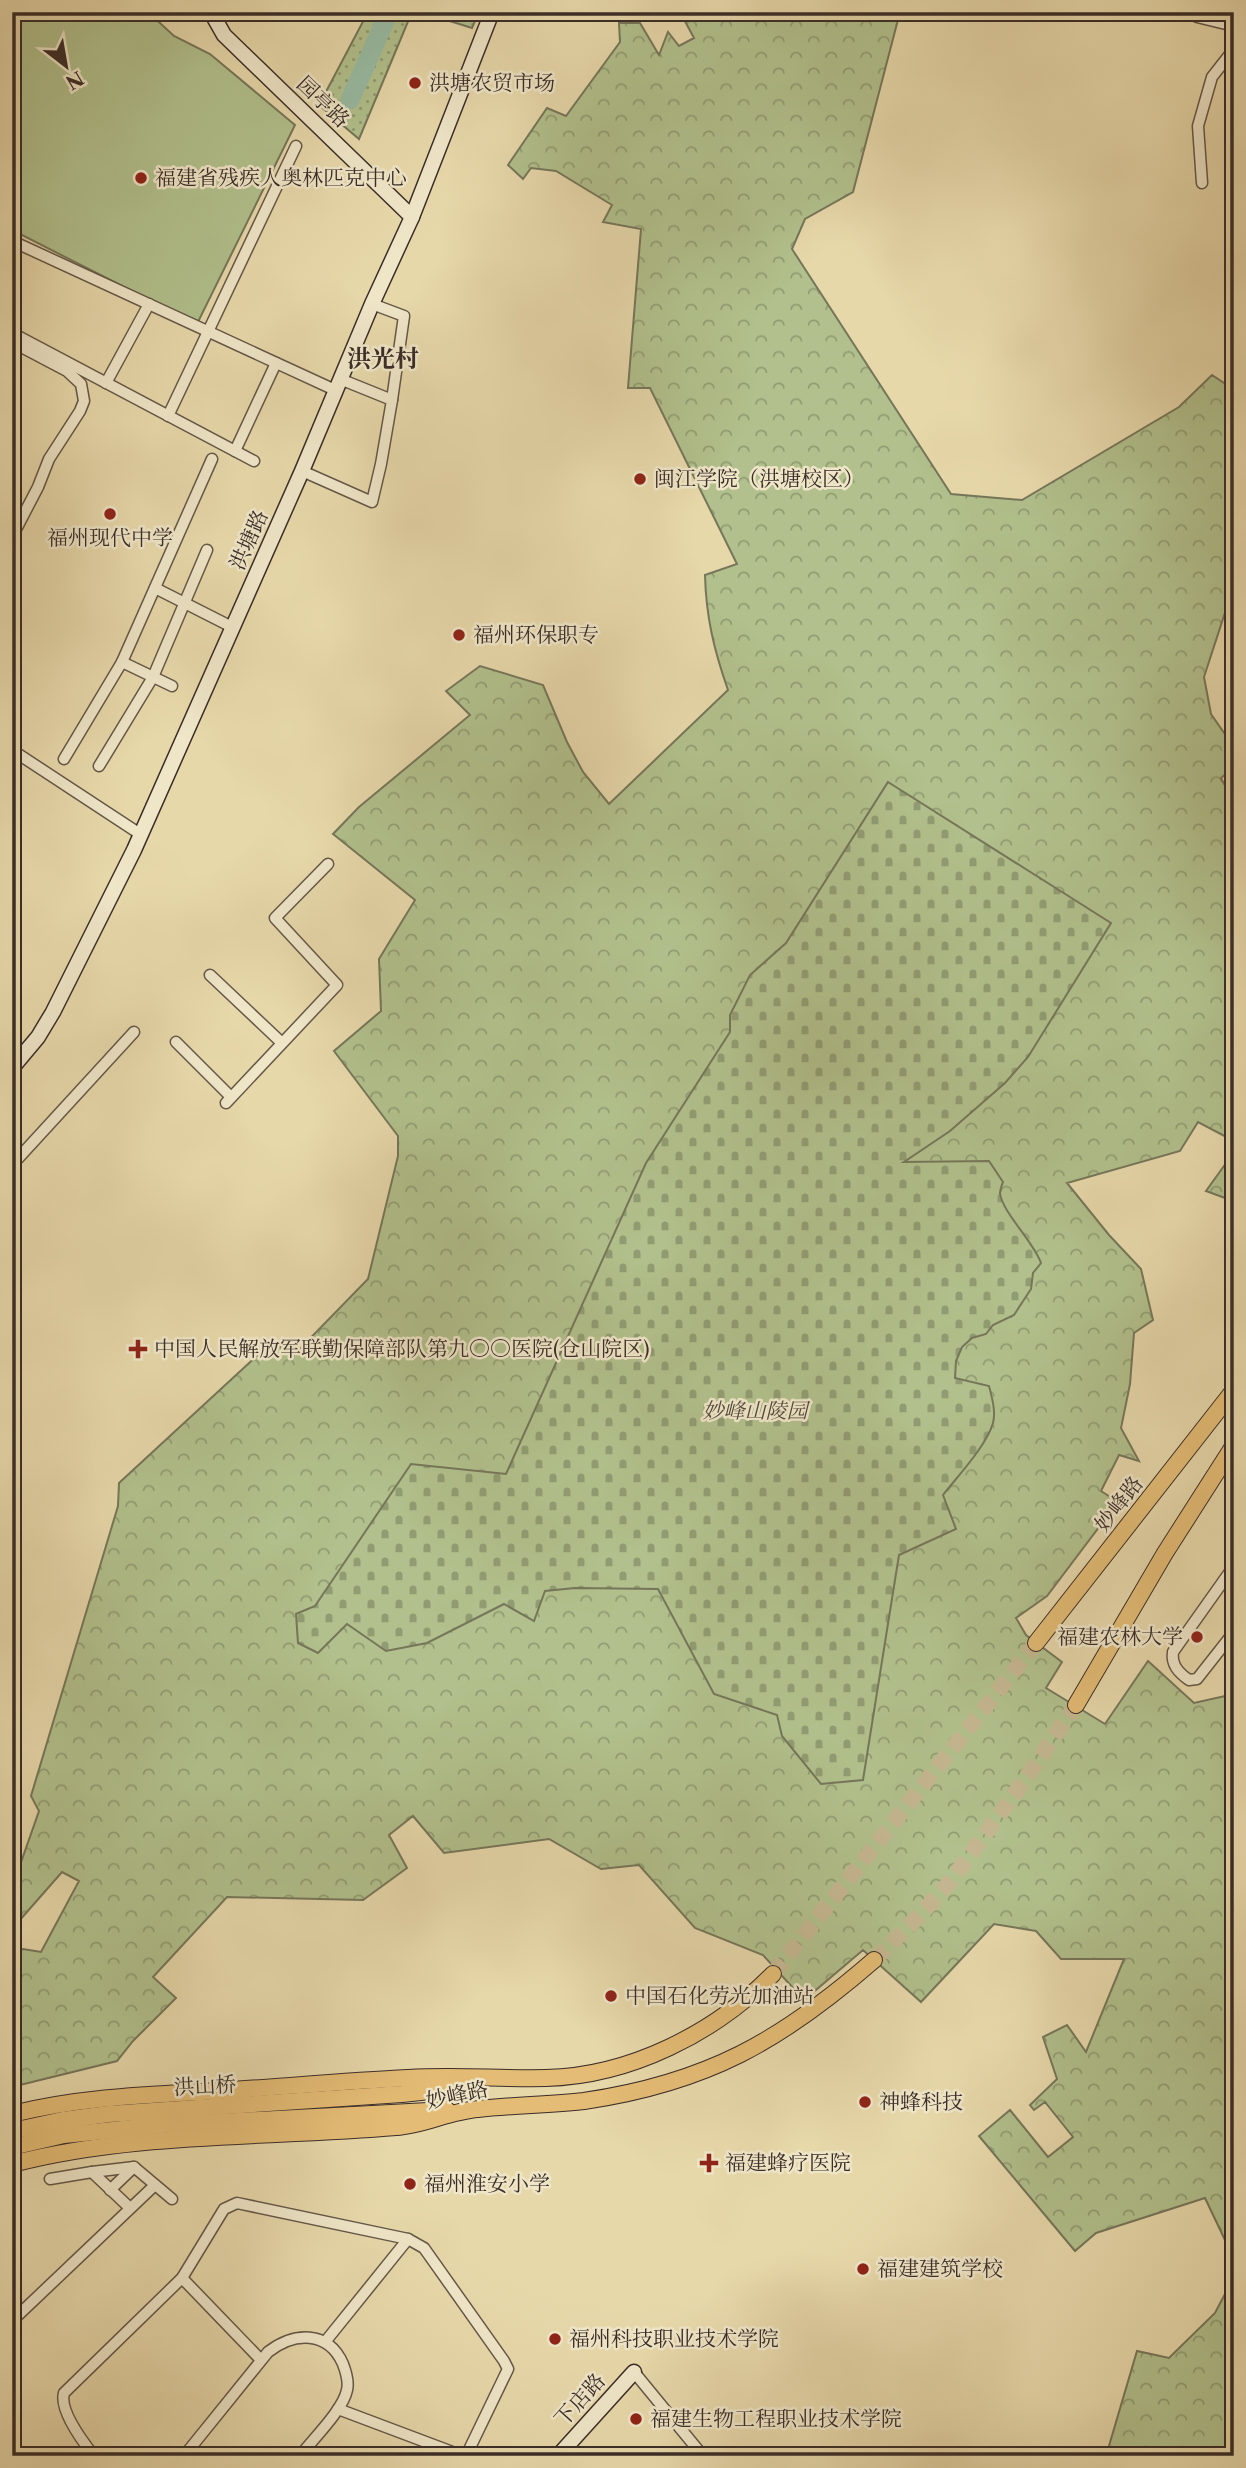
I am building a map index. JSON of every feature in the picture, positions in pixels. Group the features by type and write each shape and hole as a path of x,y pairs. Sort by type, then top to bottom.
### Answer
{"main road":[{"name":"妙峰路","path":"1037,1643 1234,1390"},
{"path":"1076,1705 1165,1553 1234,1446"},
{"name":"妙峰路","path":"12,2164 65,2151 132,2144 398,2127 474,2109 604,2098 658,2086 706,2071 750,2050 821,2005 874,1961"},
{"name":"妙峰路","path":"12,2114 70,2102 124,2096 414,2077 549,2078 621,2065 659,2051 697,2032 728,2012 773,1974"},
{"name":"洪山桥","path":"12,2131 63,2120 132,2112 402,2094 549,2078"},
{"path":"12,2147 64,2135 162,2125 474,2109"}],"street":[{"name":"园亭路","path":"211,12 223,35 412,217"},
{"name":"洪塘路","path":"12,1068 42,1031 63,995 140,834 412,217 492,12"},
{"path":"1191,12 1197,18 1234,26"},
{"path":"1202,183 1198,126 1212,77 1234,49"},
{"path":"168,416 296,146"},
{"path":"13,243 276,363 391,400"},
{"path":"106,383 149,304"},
{"path":"302,471 372,502 381,464 404,316 372,304"},
{"path":"12,333 254,461"},
{"path":"12,342 67,370 80,384 84,401 49,459 12,537"},
{"path":"235,451 276,363"},
{"path":"64,759 122,662 212,459"},
{"path":"99,766 153,677 207,550"},
{"path":"155,588 232,627"},
{"path":"122,662 172,686"},
{"path":"12,750 140,834"},
{"path":"176,1042 228,1100 337,985 275,918 328,864"},
{"path":"210,975 282,1043"},
{"path":"12,1165 134,1032"},
{"path":"1232,1572 1173,1652 1174,1664 1189,1680 1197,1679 1234,1632"},
{"path":"110,2190 134,2167"},
{"path":"50,2179 134,2167 172,2199"},
{"path":"92,2172 130,2208"},
{"path":"12,2321 155,2185"},
{"path":"94,2456 65,2408 64,2393 182,2278 224,2210 233,2203 408,2239 424,2248 508,2369 465,2456 338,2409"},
{"path":"326,2342 408,2239"},
{"path":"182,2278 261,2360"},
{"path":"184,2456 261,2360 277,2345 305,2336 326,2342 340,2358 347,2380 347,2390 338,2409 300,2456"},
{"path":"634,2372 703,2456"},
{"name":"下店路","path":"558,2456 634,2372"}],"green space":[{"name":"福建省残疾人奥林匹克中心","path":"12,12 148,12 174,36 210,54 295,125 197,324 12,230"},
{"path":"368,12 412,12 359,139 319,105"},
{"path":"421,12 479,12 472,28"},
{"path":"680,12 900,12 853,192 805,219 792,249 951,494 1022,500 1179,407 1212,375 1233,389 1234,585 1204,677 1211,714 1229,740 1234,756 1234,767 1221,778 1234,803 1234,1141 1198,1122 1180,1151 1067,1183 1141,1269 1153,1320 1134,1333 1130,1384 1121,1428 1139,1461 1119,1455 1101,1491 1118,1502 1047,1596 1016,1618 1026,1635 1062,1662 1046,1688 1105,1724 1148,1661 1194,1703 1234,1694 1234,2259 1205,2198 1096,2233 1075,2251 979,2136 1010,2110 1048,2157 1073,2137 1045,2102 1034,2110 1030,2105 1057,2079 1043,2037 1067,2025 1086,2052 1124,1959 1061,1959 1036,1931 994,1924 921,2002 863,1950 804,2000 763,1955 695,1928 639,1865 601,1869 549,1839 444,1853 413,1816 389,1835 407,1868 363,1900 227,1897 153,1977 176,1998 117,2061 12,2087 12,1956 23,1949 41,1952 79,1881 62,1872 12,1929 12,1888 39,1811 31,1796 118,1506 119,1483 273,1341 292,1357 368,1279 398,1156 398,1136 334,1051 381,1011 379,959 415,900 333,834 359,807 470,715 446,691 480,666 543,685 583,772 609,804 728,690 712,633 705,575 737,564 650,388 628,388 641,229 603,222 612,205 556,171 531,168 523,179 508,165 547,108 566,116 620,42 619,23 640,23 659,55 668,32 679,46 694,38"},
{"name":"妙峰山陵园","path":"888,782 1111,923 1028,1057 1005,1083 950,1131 904,1162 989,1161 1003,1182 1000,1193 1006,1209 1032,1245 1041,1263 1033,1273 1031,1289 1014,1315 993,1325 986,1334 972,1338 962,1347 956,1361 955,1378 989,1386 994,1409 993,1423 978,1451 943,1495 956,1529 899,1555 863,1780 821,1784 782,1736 777,1715 714,1694 658,1589 575,1588 545,1591 534,1621 504,1604 427,1643 386,1651 347,1624 318,1653 298,1643 296,1614 315,1606 411,1464 506,1474 646,1163 730,1032 730,1015 750,975 786,943"},
{"path":"1234,1152 1234,1186 1225,1198 1206,1191"},
{"path":"1234,2277 1234,2456 1106,2456 1137,2351 1169,2358 1215,2313"}],"waterway":[{"path":"350,100 389,12"}],"tunnel":[{"path":"773,1974 1036,1643"},
{"path":"874,1960 950,1882 1076,1705"}],"place":[{"name":"洪塘农贸市场","path":"415,83"},
{"name":"福建省残疾人奥林匹克中心","path":"141,178"},
{"name":"闽江学院（洪塘校区）","path":"640,479"},
{"name":"福州现代中学","path":"110,514"},
{"name":"福州环保职专","path":"459,635"},
{"name":"中国人民解放军联勤保障部队第九〇〇医院(仓山院区)","path":"138,1349"},
{"name":"福建农林大学","path":"1197,1637"},
{"name":"中国石化劳光加油站","path":"611,1996"},
{"name":"神蜂科技","path":"865,2102"},
{"name":"福建蜂疗医院","path":"709,2163"},
{"name":"福州淮安小学","path":"410,2184"},
{"name":"福建建筑学校","path":"863,2269"},
{"name":"福州科技职业技术学院","path":"555,2339"},
{"name":"福建生物工程职业技术学院","path":"636,2419"}],"district":[{"name":"洪光村","path":"383,359"}]}
